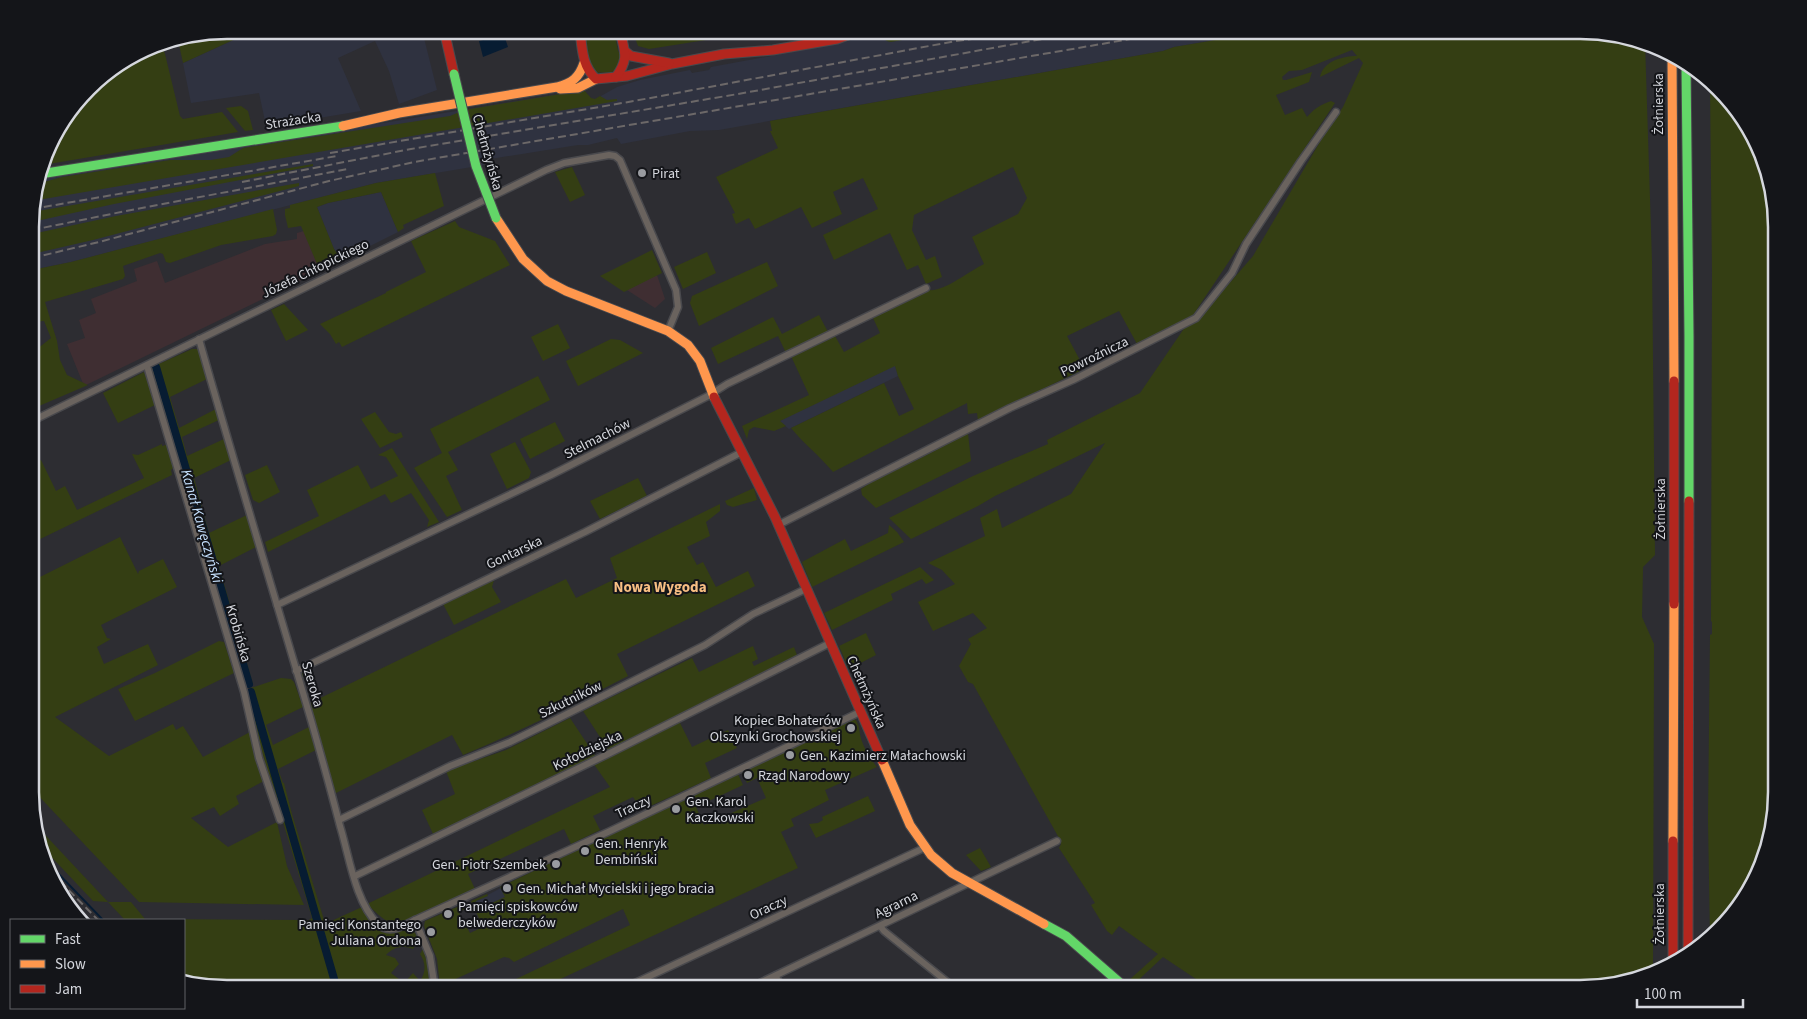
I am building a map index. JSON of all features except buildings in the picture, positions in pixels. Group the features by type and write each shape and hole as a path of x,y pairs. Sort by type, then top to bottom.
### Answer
{"main road":[{"name":"Chełmżyńska","path":"446,39 478,177 496,218 523,259 547,281 566,291 668,331 682,340 695,353 704,370 712,394 778,525 914,833 924,848 944,868 1066,936 1117,980"},
{"path":"581,39 584,63 589,73 596,79"},
{"path":"622,39 626,52 631,56 672,64"},
{"path":"616,77 627,76 672,64 837,39"},
{"path":"616,77 624,65 626,52"},
{"name":"Strażacka","path":"47,173 321,130 395,114 550,89 574,82 580,75 584,63"},
{"name":"Żołnierska","path":"1672,63 1674,406 1673,956"},
{"name":"Żołnierska","path":"1686,71 1689,317 1688,947"},
{"name":"Strażacka","path":"550,89 572,90 596,79 616,77"}],"street":[{"name":"Powroźnicza","path":"778,525 1010,408 1074,380 1196,318 1232,273 1252,236 1300,161 1336,112"},
{"name":"Józefa Chłopickiego","path":"39,418 553,167 564,163 608,155 615,156 622,164 676,290 677,310 668,331"},
{"name":"Stelmachów","path":"277,605 551,475 712,394 727,384 926,288"},
{"name":"Szeroka","path":"199,339 364,905 376,923 388,930 415,920"},
{"name":"Krobińska","path":"146,366 244,692 259,758 280,820"},
{"name":"Gontarska","path":"296,671 585,532 742,452"},
{"name":"Szkutników","path":"339,820 450,766 510,742 559,718 705,645 753,614 806,589"},
{"name":"Kołodziejska","path":"354,876 610,753 830,643"},
{"name":"Traczy","path":"415,920 640,817 860,712"},
{"name":"Agrarna","path":"766,980 1057,841"},
{"name":"Oraczy","path":"641,980 924,848"},
{"path":"415,920 430,956 434,980"},
{"path":"880,926 945,980"},
{"path":"775,976 778,980"}],"shaded area":[{"path":"235,39 424,39 437,90 399,104 389,71 375,41 338,58 361,111 277,125 276,120 265,121 259,93 191,103 183,63"},
{"path":"853,39 1222,39 719,130 690,131 621,144 617,138 588,145 484,160 484,165 376,183 71,262 39,269 39,215 45,178 554,95 601,99 601,96 617,87 640,80 690,70 692,73 709,70 711,67 842,43"},
{"path":"381,192 398,232 342,260 334,249 317,207"},
{"path":"304,231 320,271 84,386 67,344 85,338 79,320 96,313 91,299 137,281 134,269 157,261 165,283 265,244 297,239 297,233"},
{"path":"657,275 665,299 655,308 627,290"},
{"path":"895,365 898,376 789,429 779,421"},
{"path":"501,888 505,897 477,910 476,901"}],"green space":[{"path":"235,39 183,63 179,45 202,40"},
{"path":"585,39 616,39 618,51 623,57 614,71 593,73 588,63"},
{"path":"635,39 712,39 649,49 638,46"},
{"path":"884,39 908,39 891,42"},
{"path":"1222,39 1592,39 1617,42 1645,51 1652,261 1655,555 1643,567 1642,617 1654,644 1653,966 1617,977 1592,980 1198,980 1163,957 1138,980 1129,980 1158,954 1119,926 1112,935 1107,931 1091,905 1095,903 1059,848 1061,844 1059,838 973,684 968,682 959,666 971,644 968,639 987,628 973,613 933,631 918,602 955,584 942,570 928,563 985,536 980,518 997,509 1002,528 1071,494 1105,443 911,539 889,518 973,476 1048,444 1047,440 1140,393 1185,327 1196,322 1253,256 1324,135 1343,107 1363,63 1359,58 1320,77 1322,72 1334,60 1357,56 1352,50 1302,70 1289,71 1282,77 1283,80 1286,80 1312,72 1309,82 1276,95 1285,115 1302,108 1307,117 1321,105 1331,101 1335,103 1191,318 1137,344 1119,311 1067,336 1082,364 1077,366 1080,371 978,420 977,413 968,414 967,403 833,472 791,428 884,383 899,416 914,409 895,366 780,421 786,426 774,431 754,427 749,430 747,439 742,426 809,395 791,356 835,336 844,352 880,333 873,318 929,290 942,288 984,264 972,237 1018,214 1027,198 1013,167 914,215 912,230 926,260 935,256 942,277 926,284 918,265 907,270 890,233 834,260 823,235 878,209 863,178 833,192 842,214 812,228 801,207 755,229 749,218 736,224 732,214 735,213 716,177 778,148 770,131 772,131 770,121 1163,51 1174,47"},
{"path":"164,50 180,116 183,119 222,112 238,132 50,164 70,122 85,103 122,70"},
{"path":"584,90 591,98 595,99 600,96 607,100 617,99 617,101 40,200 44,182 62,177 170,160 211,160 229,157 243,148 450,116 464,110"},
{"path":"1710,91 1737,122 1749,144 1762,178 1767,202 1768,804 1762,841 1749,875 1737,897 1710,928 1708,820 1710,635 1712,634"},
{"path":"241,106 248,111 253,130 245,131 226,108"},
{"path":"313,164 313,166 114,204 39,220 39,211"},
{"path":"572,167 585,195 570,202 555,172"},
{"path":"435,173 444,206 403,225 404,228 398,232 381,192 317,207 334,249 342,260 320,271 301,226 288,228 285,209 290,208 290,205 376,183"},
{"path":"299,183 299,186 39,252 39,232 116,216"},
{"path":"273,209 277,230 273,236 221,245 170,263 166,262 163,254 160,253 123,266 125,276 123,279 45,302 57,341 60,360 67,375 88,385 39,406 39,347 51,338 44,321 39,321 39,269 71,262"},
{"path":"455,221 459,227 495,241 510,265 342,347 339,342 336,344 330,334 320,324 426,272 411,241"},
{"path":"652,250 662,273 624,292 600,276"},
{"path":"707,252 716,273 683,289 674,267"},
{"path":"767,262 778,286 699,326 690,303 692,296"},
{"path":"284,304 308,330 286,341 271,310"},
{"path":"819,315 828,332 786,353 778,336 718,364 711,348 773,317 782,334"},
{"path":"558,324 570,348 543,361 531,337"},
{"path":"611,339 620,340 643,353 578,386 566,361"},
{"path":"192,349 198,349 207,379 170,397 179,428 216,409 219,420 182,437 187,456 224,439 231,460 194,478 209,533 247,515 256,547 219,566 253,684 247,686 244,682 150,368"},
{"path":"144,372 155,405 118,423 103,393"},
{"path":"538,376 550,400 448,452 458,470 446,476 462,510 447,517 414,468 442,453 430,429"},
{"path":"375,412 389,432 396,434 401,432 403,437 380,448 361,419"},
{"path":"555,422 565,441 530,459 520,439"},
{"path":"968,433 971,461 876,508 862,495 861,489 876,479"},
{"path":"515,442 531,472 529,478 507,489 490,454"},
{"path":"162,444 162,446 166,445 173,468 171,470 172,475 39,540 39,461 41,460 56,491 65,486 77,510 144,478 132,454 138,455"},
{"path":"392,448 439,522 427,527 429,520 411,493 391,503 385,494 268,552 265,542 319,516 307,490 358,465 371,489 398,476 386,457 378,455"},
{"path":"267,465 280,492 259,503 253,500 245,475"},
{"path":"638,478 647,496 600,519 590,501"},
{"path":"754,488 757,500 733,507 727,505 725,501"},
{"path":"720,504 720,511 706,522 710,536 687,547 697,565 703,562 716,587 748,571 755,586 617,654 628,676 567,707 463,755 452,735 334,794 300,676 304,671 303,678 310,703 566,579 576,598 617,578 610,558"},
{"path":"889,525 904,542 812,587 802,562 845,539 851,551 888,533"},
{"path":"120,537 138,574 139,571 163,559 177,587 101,625 107,638 111,639 97,647 104,664 148,644 158,665 55,717 109,756 173,724 176,730 183,726 203,757 250,732 264,781 236,796 239,804 220,816 214,807 191,818 228,847 277,822 287,866 304,905 139,902 39,796 39,578"},
{"path":"920,567 934,580 926,584 922,579 891,594 893,600 832,630 824,613"},
{"path":"494,580 492,587 501,602 454,625 443,604"},
{"path":"866,633 876,655 849,669 839,646"},
{"path":"219,641 224,642 234,673 135,721 118,689"},
{"path":"753,646 758,659 752,662 754,666 794,647 798,658 609,751 583,711 692,658 699,672"},
{"path":"281,678 291,679 294,682 303,707 266,725 273,745 309,727 316,750 278,769 284,783 324,920 327,923 362,907 380,929 394,932 412,928 419,940 413,949 398,948 386,955 395,958 399,964 391,973 400,980 215,980 185,976 185,919 309,920 312,918 245,692 251,688"},
{"path":"570,718 596,757 434,836 422,810 455,794 446,771 506,750"},
{"path":"855,719 859,726 863,745 877,767 825,790 829,800 791,819 794,826 781,832 798,868 558,980 514,980 630,925 623,909 514,962 504,957 453,980 439,980 437,959 424,926 425,921 464,904 467,907 459,913 470,933 483,927 471,901 487,894 488,896 476,901 477,910 505,897 500,887 738,774 743,785 696,807 704,825 766,798 757,778 747,783 742,772"},
{"path":"679,721 692,747 728,730 737,748 705,763 711,778 646,808 639,806 633,797 593,816 600,830 571,844 564,829 468,874 475,889 402,923 387,921 367,904 610,787 593,763"},
{"path":"868,796 875,811 816,838 809,824 818,823 823,820 822,817"},
{"path":"43,832 108,902 93,901 50,856"},
{"path":"980,848 991,867 981,871 966,855"},
{"path":"108,902 131,902 145,919 124,919"},
{"path":"423,949 429,980 421,980 424,971 420,954"},
{"path":"413,973 419,980 407,980"}],"water":[{"path":"505,39 508,47 483,57 479,41"}],"waterway":[{"name":"Kanał Kawęczyński","path":"156,367 249,684"},
{"name":"Kanał Kawęczyński","path":"251,692 334,980"},
{"path":"57,872 102,919"}],"railway":[{"path":"330,153 634,101 972,39"},
{"path":"242,182 411,149 738,94 1042,39"},
{"path":"39,256 329,181 414,162 1131,39"},
{"path":"40,208 337,156"},
{"path":"39,229 348,169"},
{"path":"63,884 97,919"}],"traffic: fast":[{"path":"1686,71 1689,501"},
{"path":"454,74 476,166 496,218"},
{"path":"47,173 343,126"},
{"path":"1044,924 1066,936 1117,980"}],"traffic: slow":[{"path":"343,126 399,113 557,87 567,84 574,79 580,73 584,63"},
{"path":"1672,63 1674,381"},
{"path":"560,89 578,88 596,79"},
{"path":"496,218 523,259 547,281 566,291 668,331 688,345 700,361 714,397"},
{"path":"1673,841 1674,604"},
{"path":"882,760 910,825 931,855 952,873 1044,924"}],"traffic: jam":[{"path":"446,39 454,74"},
{"path":"581,39 585,63 596,79 627,76 672,64 724,54 773,50 837,39"},
{"path":"616,77 623,65 625,54 622,39"},
{"path":"626,52 631,56 669,63"},
{"path":"1674,381 1674,604"},
{"path":"714,397 775,517 882,760"},
{"path":"1688,947 1689,501"},
{"path":"1673,841 1673,956"}],"place":[{"name":"Pirat","path":"642,173"},
{"name":"Kopiec Bohaterów Olszynki Grochowskiej","path":"851,728"},
{"name":"Gen. Kazimierz Małachowski","path":"790,755"},
{"name":"Rząd Narodowy","path":"748,775"},
{"name":"Gen. Karol Kaczkowski","path":"676,809"},
{"name":"Gen. Henryk Dembiński","path":"585,851"},
{"name":"Gen. Piotr Szembek","path":"556,864"},
{"name":"Gen. Michał Mycielski i jego bracia","path":"507,888"},
{"name":"Pamięci spiskowców belwederczyków","path":"448,914"},
{"name":"Pamięci Konstantego Juliana Ordona","path":"431,932"}],"district":[{"name":"Nowa Wygoda","path":"660,587"}]}
